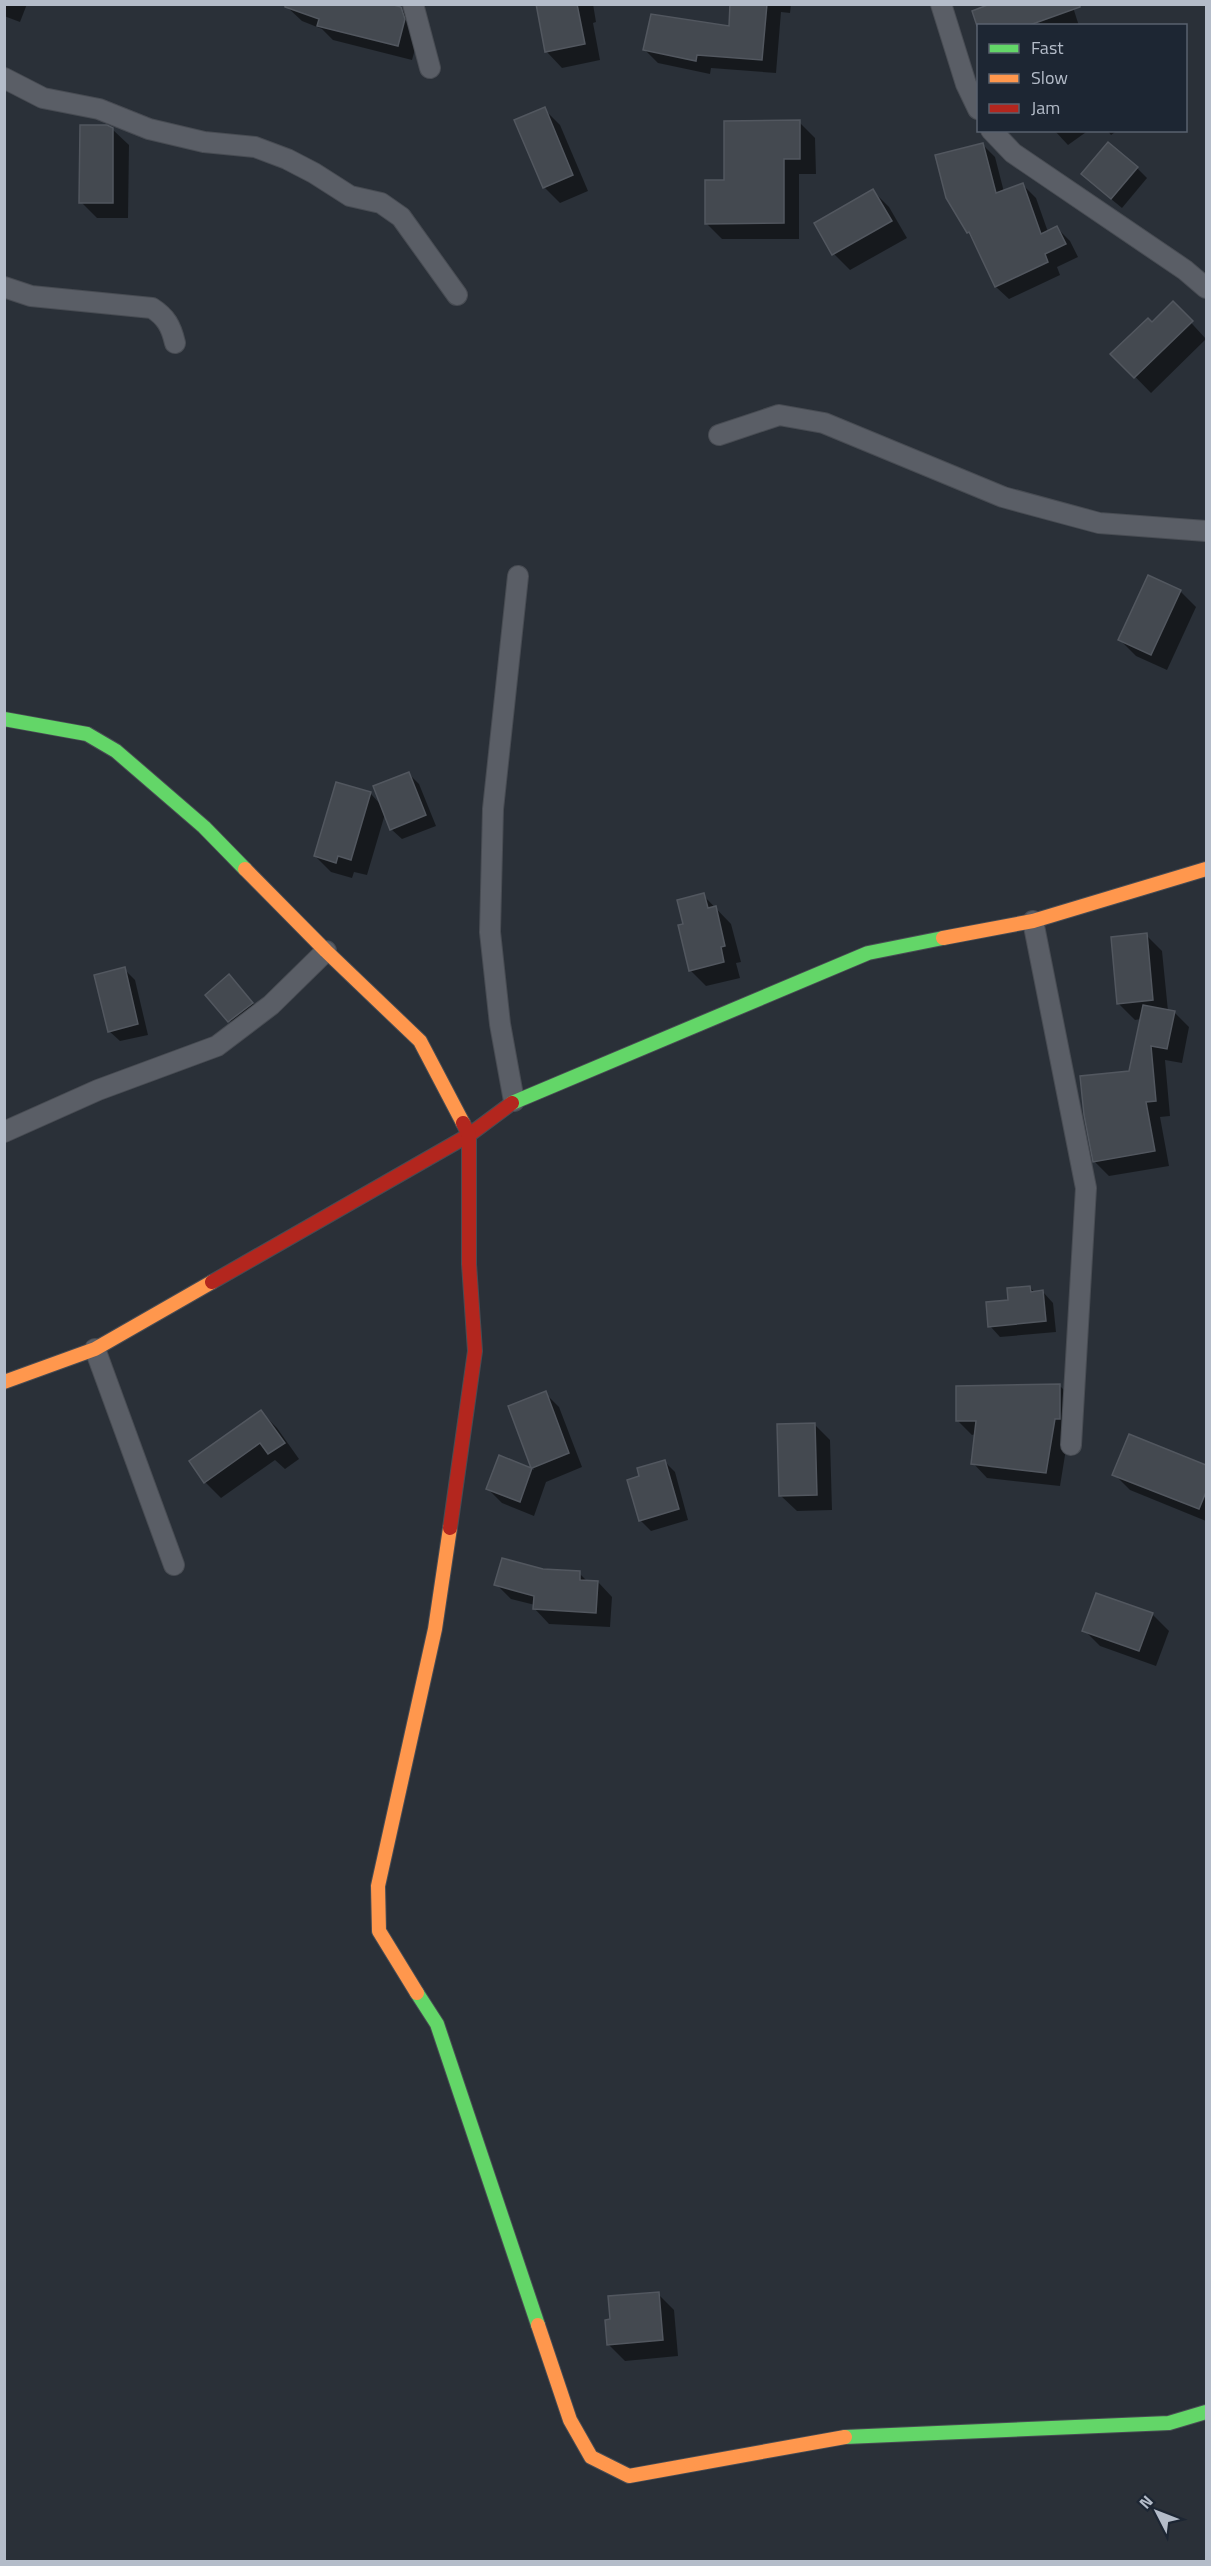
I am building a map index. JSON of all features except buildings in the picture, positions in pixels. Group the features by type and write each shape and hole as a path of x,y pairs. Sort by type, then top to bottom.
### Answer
{"street":[{"path":"413,4 430,68"},
{"path":"941,4 966,84 977,107"},
{"path":"4,78 43,98 99,109 149,129 204,142 255,147 287,159 350,196 381,203 401,217 457,295"},
{"path":"993,132 1013,153 1185,270 1206,288"},
{"path":"4,287 31,296 152,308 163,315 172,328 175,343"},
{"path":"719,435 779,415 824,423 1003,497 1099,523 1206,531"},
{"path":"514,1101 500,1024 490,932 493,810 518,576"},
{"path":"4,719 87,734 116,751 204,827 326,951 420,1041 469,1135 469,1263 475,1351 435,1629 378,1886 379,1931 437,2024 570,2420 591,2457 628,2476 834,2437 1169,2423 1206,2412"},
{"path":"4,1382 95,1348 469,1135 514,1101 868,953 1032,921 1206,868"},
{"path":"1032,921 1086,1188 1071,1445"},
{"path":"4,1132 98,1090 217,1046 271,1005 326,951"},
{"path":"95,1348 174,1565"}],"traffic: fast":[{"path":"4,719 87,734 116,751 204,827 245,869"},
{"path":"512,1103 868,953 943,938"},
{"path":"417,1993 437,2024 538,2325"},
{"path":"845,2437 1169,2423 1206,2412"}],"traffic: slow":[{"path":"245,869 420,1041 463,1123"},
{"path":"943,938 1033,921 1206,869"},
{"path":"4,1382 95,1349 212,1282"},
{"path":"417,1993 379,1931 378,1886 435,1629 450,1528"},
{"path":"538,2325 570,2420 591,2457 629,2476 845,2437"}],"traffic: jam":[{"path":"212,1282 469,1135 512,1103"},
{"path":"450,1528 475,1351 469,1264 469,1135 463,1123"}]}
